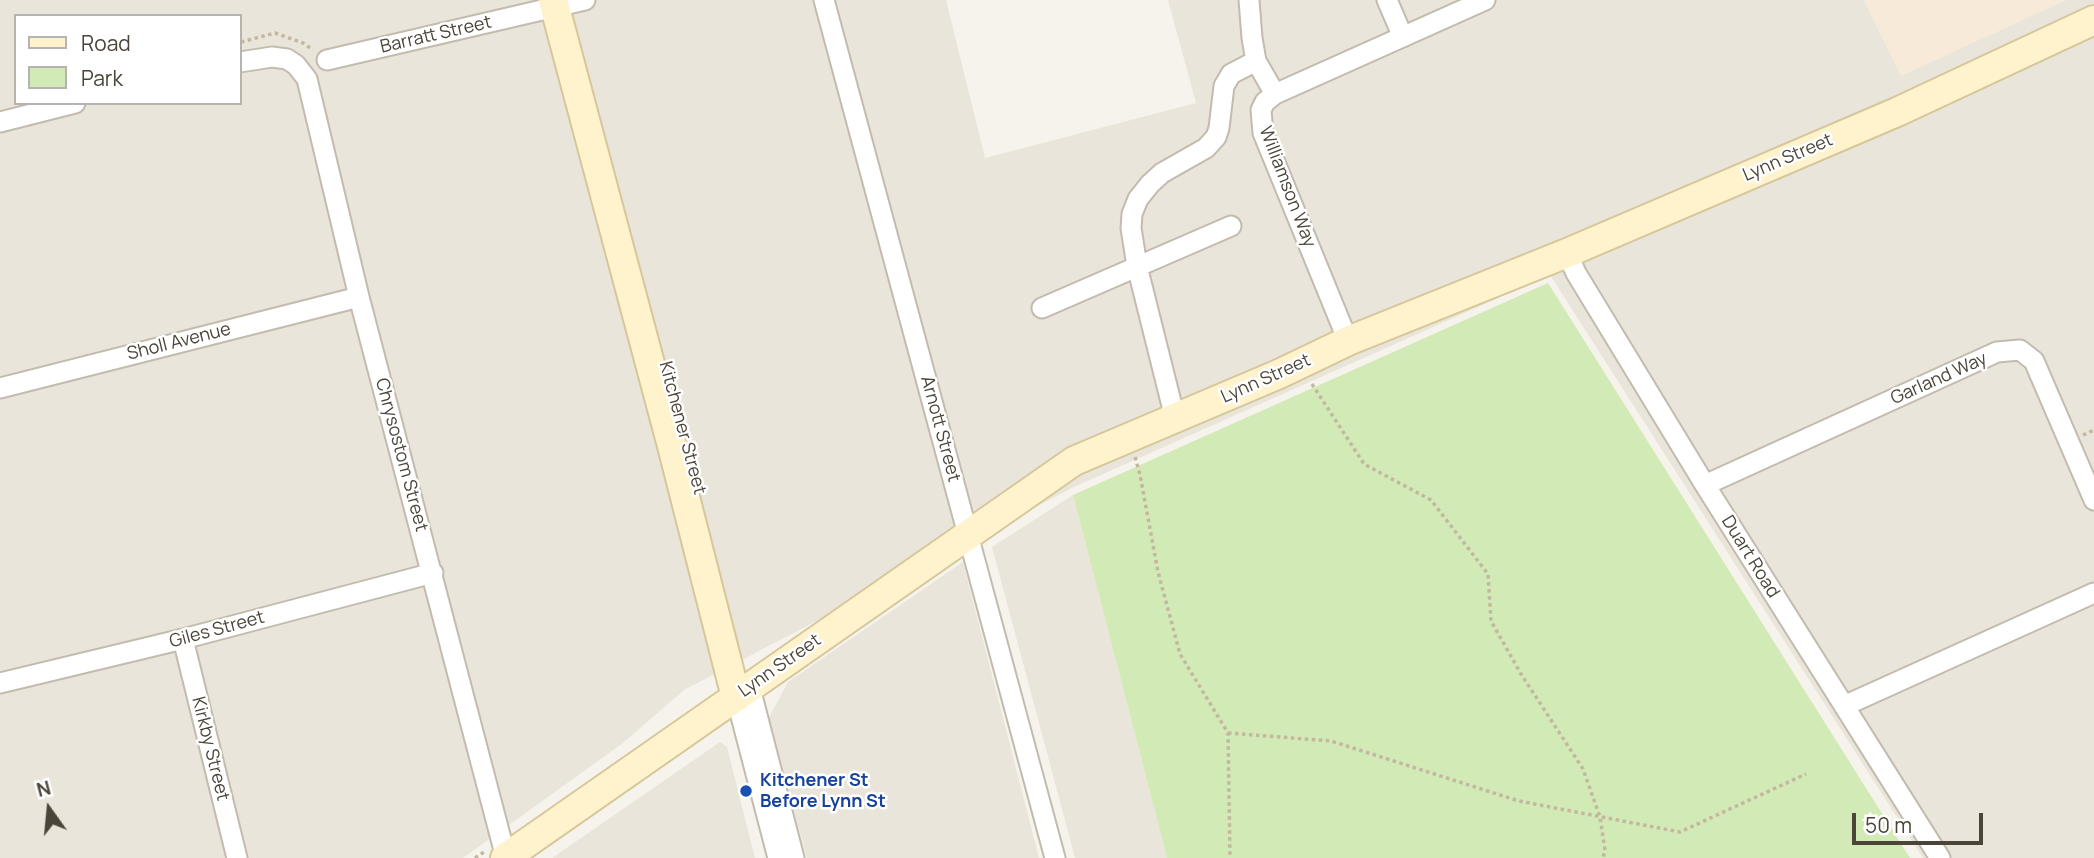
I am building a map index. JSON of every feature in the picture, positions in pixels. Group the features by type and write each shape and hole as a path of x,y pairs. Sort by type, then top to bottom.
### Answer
{"street":[{"name":"Arnott Street","path":"824,0 1055,858"},
{"path":"1249,0 1251,37 1256,61 1275,94 1485,0"},
{"path":"1387,0 1403,37"},
{"name":"Barratt Street","path":"327,60 566,2"},
{"name":"Kitchener Street","path":"566,2 672,446 794,858"},
{"name":"Lynn Street","path":"505,858 1074,461 1348,341 1567,253 1897,111 2094,20"},
{"name":"Chrysostom Street","path":"242,62 272,57 287,59 296,65 307,79 359,297 433,573 505,858"},
{"path":"1175,418 1137,266 1131,228 1132,214 1138,199 1162,173 1206,148 1216,137 1220,128 1224,86 1231,74 1256,61"},
{"name":"Williamson Way","path":"1275,94 1265,102 1261,110 1263,133 1348,341"},
{"path":"0,122 67,105"},
{"path":"1042,308 1231,226"},
{"name":"Duart Road","path":"1567,253 1576,273 1705,485 1940,858"},
{"name":"Sholl Avenue","path":"0,388 359,297"},
{"name":"Garland Way","path":"1705,485 1997,352 2020,350 2035,361 2094,500"},
{"name":"Giles Street","path":"0,682 183,639 433,573"},
{"path":"1844,706 2094,593"},
{"name":"Kirkby Street","path":"183,639 237,858"},
{"name":"Kitchener Street","path":"743,693 778,858"}],"path":[{"path":"1300,364 1364,464 1431,500 1488,574 1491,621 1521,674 1583,769 1600,817 1605,850 1603,858"},
{"path":"1129,438 1140,475 1158,572 1180,654 1228,733 1230,858"},
{"path":"1228,733 1331,741 1519,801 1680,832 1806,774"}],"shaded area":[{"path":"0,0 946,0 985,158 1196,103 1168,0 1864,0 1901,75 2066,0 2094,0 2094,858 1923,858 1550,275 1074,487 684,690 623,743 463,858 0,858"},
{"path":"1864,0 2066,0 1901,76"},
{"path":"1073,495 1167,858 1075,858 992,547"},
{"path":"963,562 1039,858 807,858 768,719 788,682"},
{"path":"720,742 727,747 755,858 552,858"}],"green space":[{"path":"1548,283 1910,858 1167,858 1073,495"}],"place":[{"name":"Kitchener St Before Lynn St","path":"746,791"}]}
